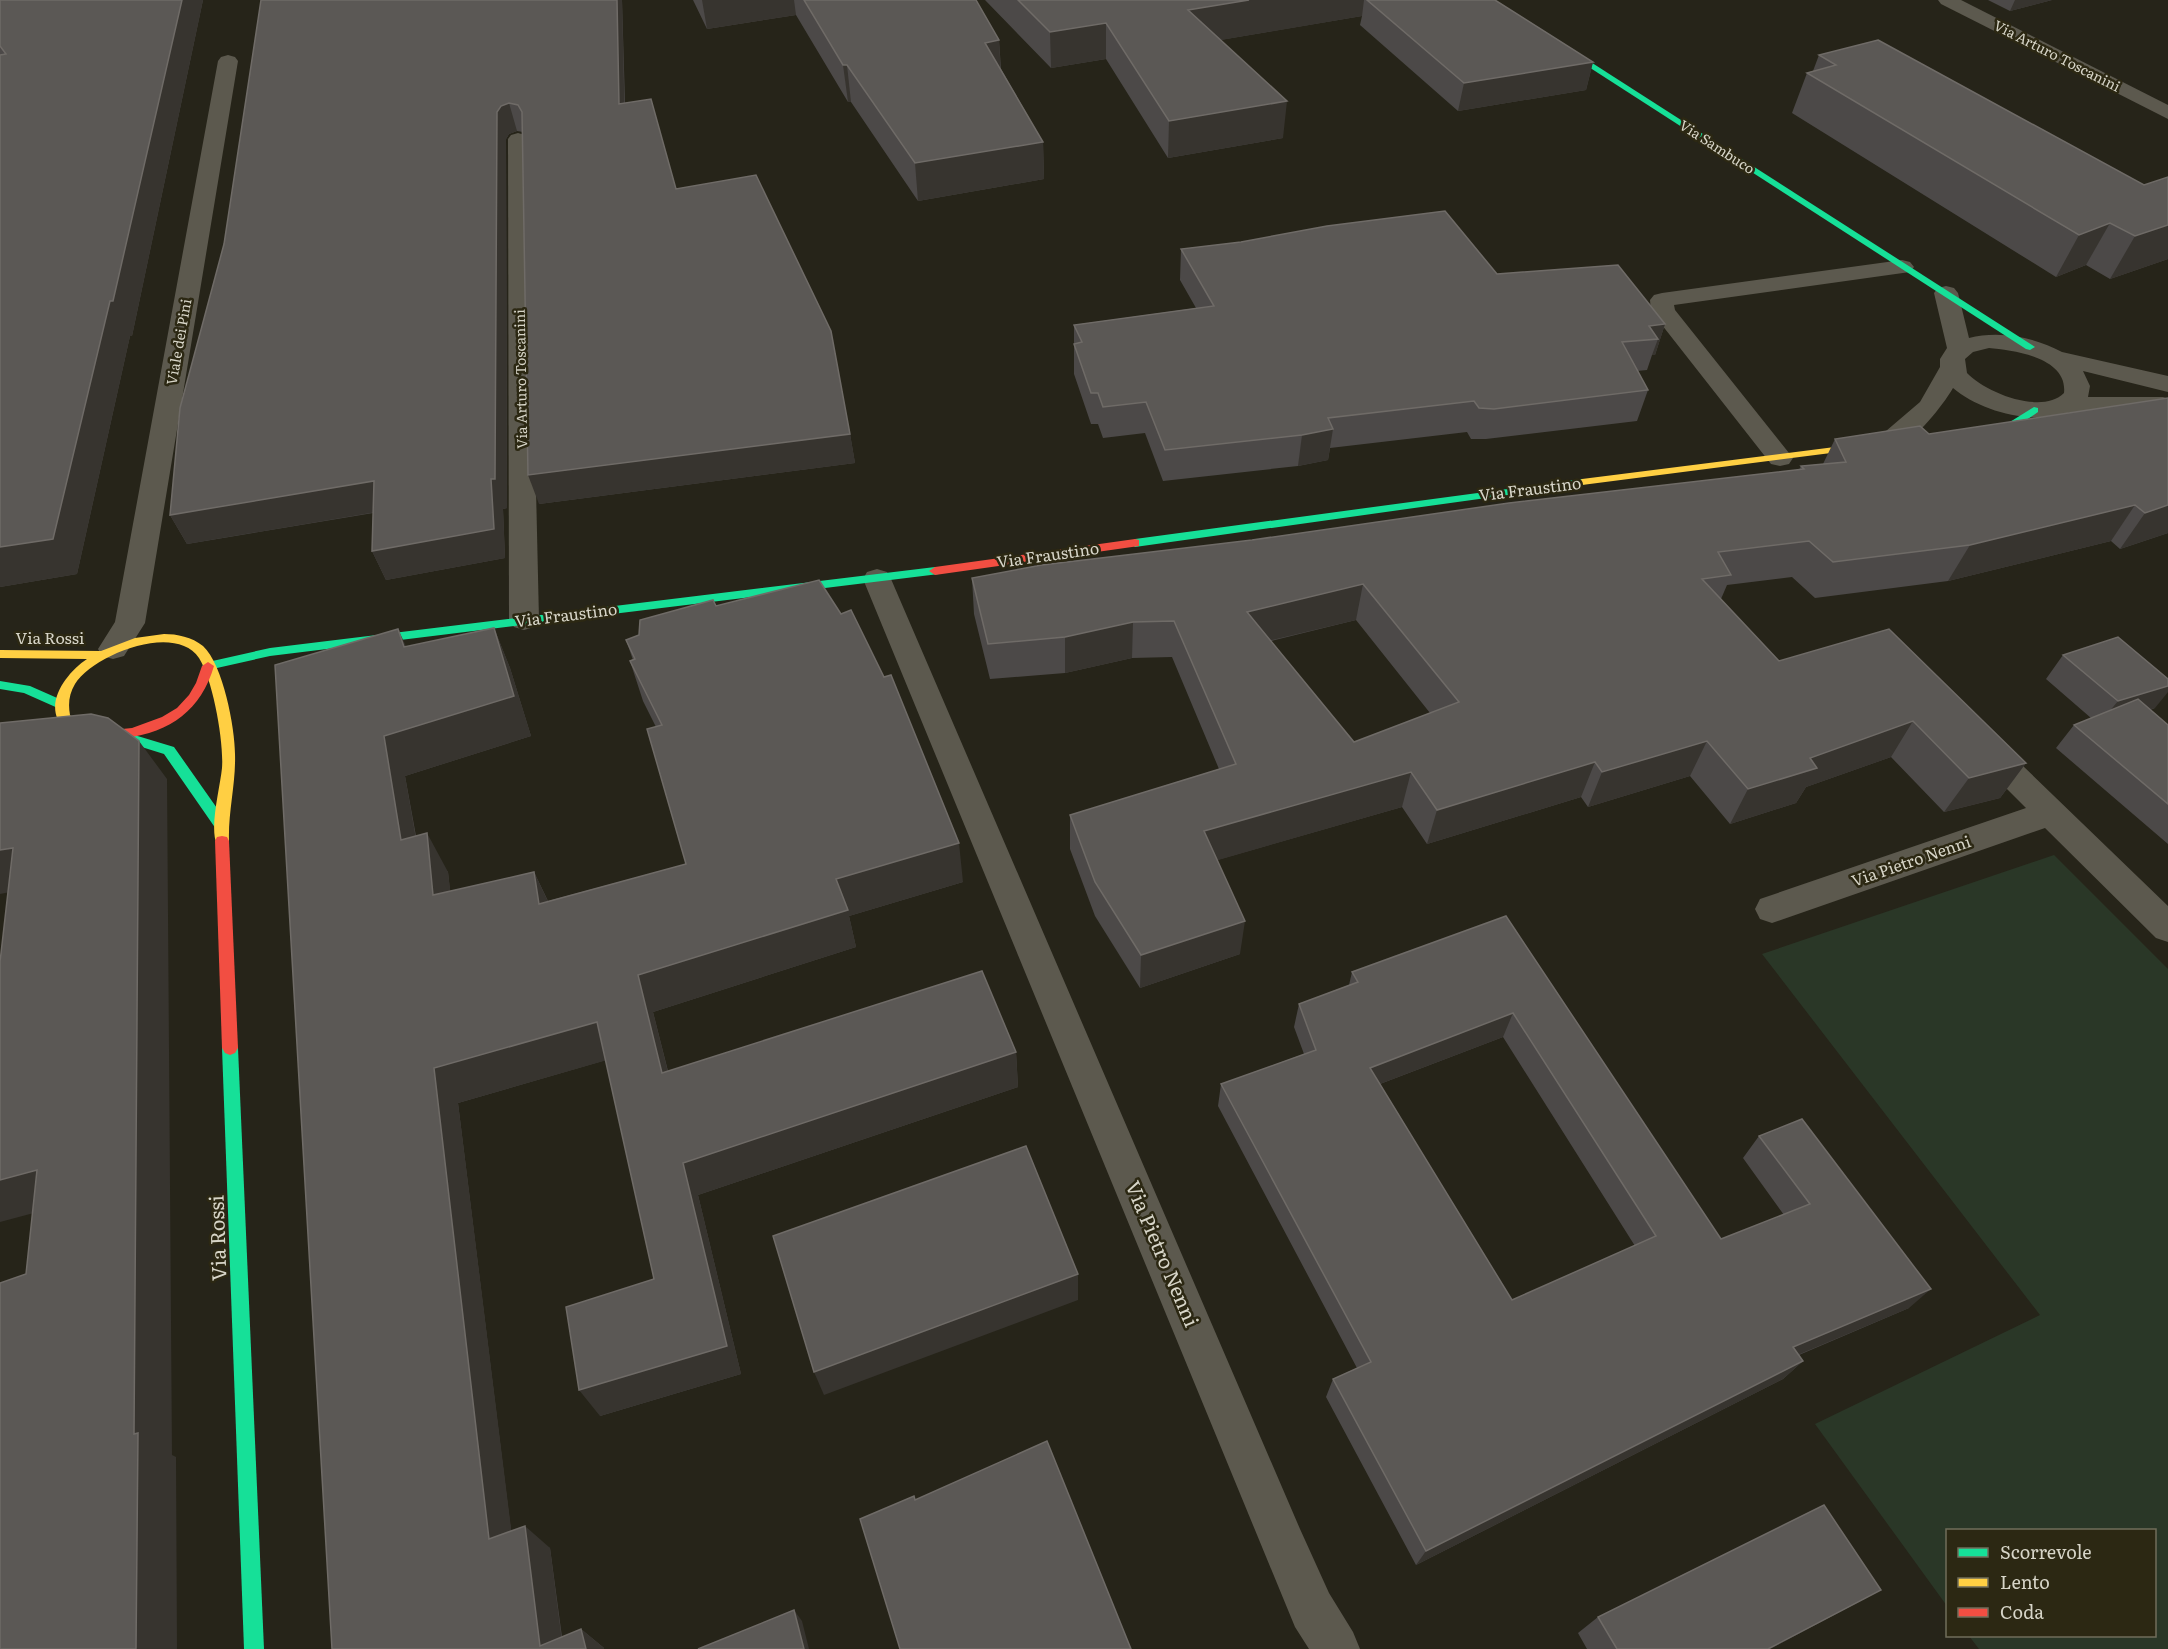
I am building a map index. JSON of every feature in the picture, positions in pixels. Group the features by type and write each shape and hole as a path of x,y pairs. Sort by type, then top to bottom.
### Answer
{"street":[{"name":"Via Sambuco","path":"1489,0 1902,267 2041,352"},
{"name":"Via Arturo Toscanini","path":"1947,0 2168,112"},
{"name":"Viale dei Pini","path":"107,652 141,631 228,61"},
{"name":"Via Arturo Toscanini","path":"518,139 524,620"},
{"path":"1780,458 1663,311 1662,300 1902,267"},
{"path":"1946,293 1959,380 1972,391 1991,400 2034,410 2066,404 2168,405"},
{"path":"1956,358 1972,343 1989,341 2168,384"},
{"path":"2041,352 2065,366 2074,376 2078,387 2075,397 2066,404"},
{"name":"Via Fraustino","path":"208,666 270,652 877,579 1425,503 1899,443 1930,406 1956,358"},
{"path":"1963,436 2008,428 2034,410"},
{"name":"Via Pietro Nenni","path":"877,579 1284,1545 1312,1610 1336,1649"},
{"path":"107,652 80,669 65,687 60,704 63,719 75,730 95,736 121,736 151,728 175,716 194,699 205,682 208,666 202,652 193,645 141,631"},
{"name":"Via Rossi","path":"0,654 107,652"},
{"name":"Via Rossi","path":"208,666 224,712 229,753 221,825 255,1649"},
{"path":"0,685 26,689 60,704"},
{"path":"1957,722 2168,928"},
{"path":"121,736 169,750 221,825"},
{"name":"Via Pietro Nenni","path":"1772,909 2050,813"}],"green space":[{"path":"2054,855 2168,969 2168,1649 1979,1649 1970,1637 2156,1637 2156,1529 1946,1529 1946,1605 1815,1424 2040,1315 1762,954"}],"building":[{"path":"0,0 182,0 113,301 110,301 53,539 0,547 0,55 6,54 0,46"},
{"path":"261,0 617,0 619,104 651,99 676,189 756,175 831,331 850,434 528,475 522,112 518,105 509,103 501,106 497,112 495,479 491,479 494,529 372,551 374,481 170,515 180,408 224,244"},
{"path":"804,0 976,0 999,40 985,43 1043,142 915,163 847,65 843,65"},
{"path":"1018,0 1249,0 1188,10 1287,101 1169,121 1106,23 1050,32"},
{"path":"1367,0 1495,0 1593,62 1464,83"},
{"path":"1878,40 2144,185 2168,177 2168,225 2135,236 2110,223 2079,235 1807,73 1836,65 1819,55"},
{"path":"1445,211 1497,274 1618,265 1665,324 1649,326 1658,339 1622,342 1648,390 1494,409 1479,408 1474,401 1328,418 1333,429 1302,435 1165,450 1146,402 1103,407 1098,393 1091,393 1074,344 1082,342 1074,325 1214,306 1181,249 1241,242 1327,226"},
{"path":"2168,398 2168,505 2145,513 2135,505 1970,545 1833,562 1809,541 1718,552 1731,575 1702,579 1779,661 1889,629 2026,763 1969,778 1913,721 1810,758 1817,768 1748,789 1707,741 1602,772 1595,762 1437,810 1411,772 1204,831 1245,921 1141,955 1095,882 1070,815 1236,764 1174,621 1133,622 1065,637 988,644 972,578 1042,565 1252,540 1509,503 1804,469 1801,466 1846,462 1835,439 1920,426 1929,434","holes":["1363,584 1459,702 1354,742 1247,612"]},
{"path":"819,580 841,614 851,610 884,677 891,675 959,843 836,879 848,910 638,975 662,1073 982,971 1016,1052 683,1163 727,1346 579,1390 566,1307 654,1279 597,1022 434,1068 489,1539 525,1526 540,1646 581,1629 586,1649 332,1649 275,665 398,629 404,647 494,628 514,696 384,736 401,840 427,833 433,895 534,872 539,904 686,864 647,729 662,725 630,661 635,659 626,640 639,635 640,620 713,600 716,606"},
{"path":"2118,637 2168,679 2168,686 2118,701 2063,655"},
{"path":"2138,699 2168,725 2168,804 2074,725"},
{"path":"91,714 108,718 139,741 134,1434 138,1433 136,1649 0,1649 0,1283 26,1274 37,1170 0,1180 0,962 13,848 0,850 0,723"},
{"path":"1506,916 1721,1239 1810,1204 1759,1136 1802,1119 1931,1289 1793,1347 1803,1361 1426,1551 1333,1379 1371,1362 1221,1084 1316,1050 1299,1004 1358,982 1352,972","holes":["1513,1013 1656,1236 1512,1300 1370,1068"]},
{"path":"1026,1146 1078,1274 814,1372 773,1236"},
{"path":"1047,1441 1131,1649 900,1649 860,1519 914,1496 915,1500"},
{"path":"1824,1505 1881,1590 1768,1649 1617,1649 1598,1617"},
{"path":"794,1610 804,1649 698,1649"}],"traffic: fast":[{"path":"1489,0 2030,347"},
{"path":"1976,434 2008,428 2034,410"},
{"path":"1135,543 1582,482"},
{"path":"208,666 270,652 935,571"},
{"path":"0,685 26,689 60,704"},
{"path":"121,736 169,750 221,825"},
{"path":"230,1048 254,1649"}],"traffic: slow":[{"path":"1582,482 1874,445"},
{"path":"97,735 74,729 63,715 64,693 76,674 104,654 147,640 176,639 199,649 207,662 216,687 228,746 229,766 222,819 222,841"},
{"path":"0,654 100,655"}],"traffic: jam":[{"path":"935,571 1135,543"},
{"path":"97,735 132,733 166,721 193,699 203,684 208,666"},
{"path":"222,841 230,1048"}]}
